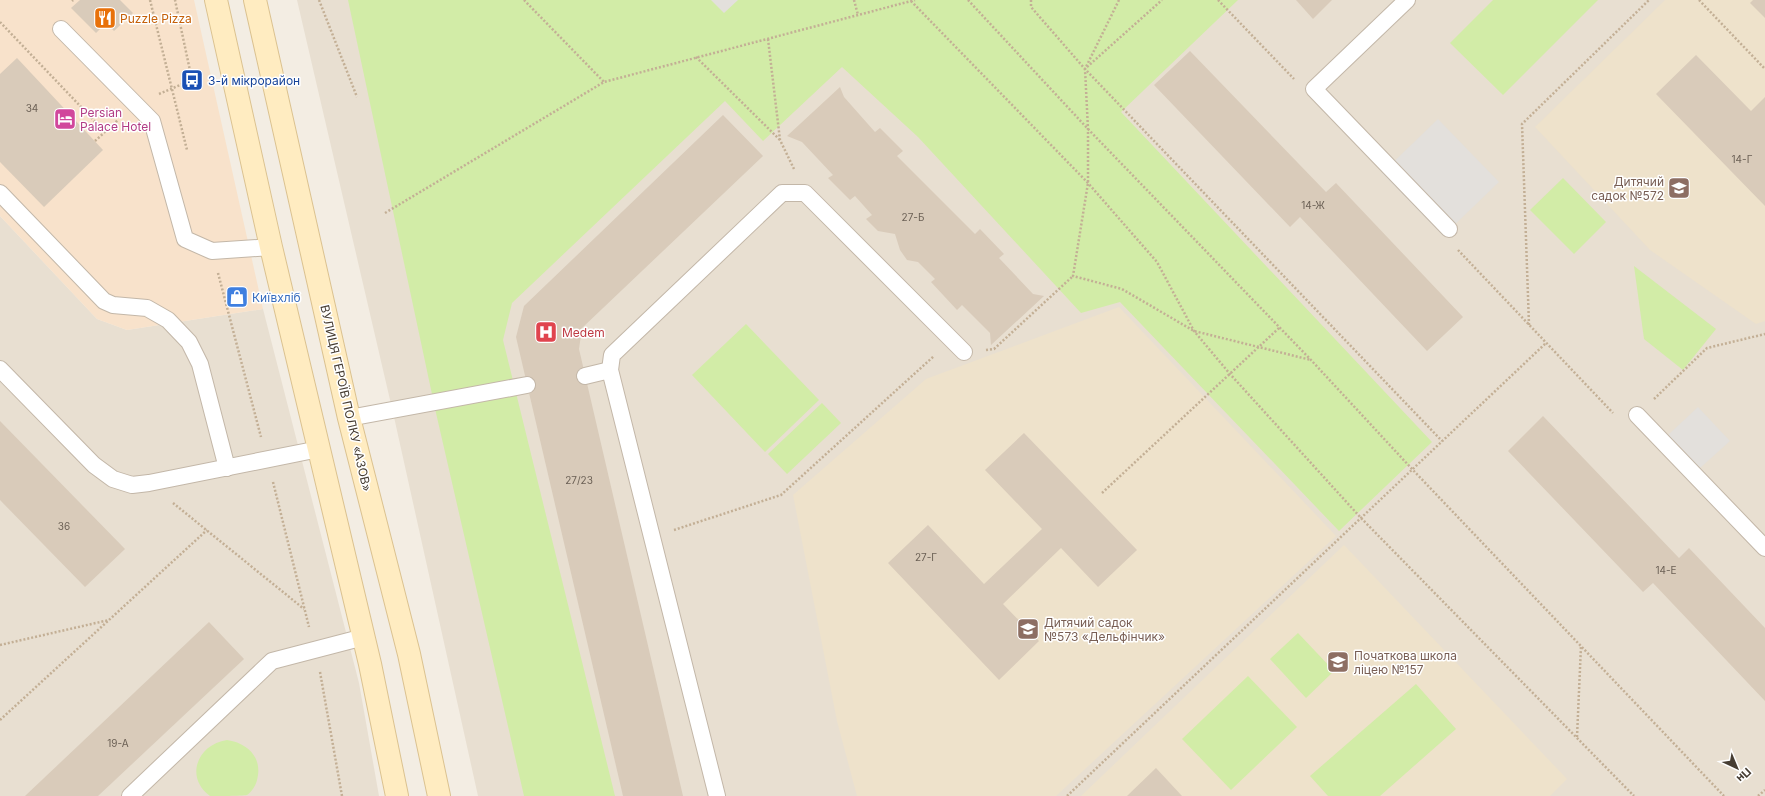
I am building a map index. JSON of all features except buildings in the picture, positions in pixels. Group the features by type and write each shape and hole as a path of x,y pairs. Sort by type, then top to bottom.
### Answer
{"main road":[{"path":"216,0 271,247 364,637 397,796"},
{"name":"ВУЛИЦЯ ГЕРОЇВ ПОЛКУ «АЗОВ»","path":"254,0 349,418 409,654 439,796"}],"lane":[{"path":"1406,0 1314,89 1449,229"},
{"path":"61,29 152,121 185,239 212,251 271,247"},
{"path":"0,192 104,301 113,305 147,308 168,320 189,342 200,364 227,468"},
{"path":"717,796 610,370 612,355 782,193 805,193 964,352"},
{"path":"0,369 100,470 113,479 132,485 149,484 319,449"},
{"path":"585,376 610,370"},
{"path":"349,418 527,385"},
{"path":"1637,415 1765,548"},
{"path":"130,796 272,661 364,637"}],"path":[{"path":"150,0 172,89 192,80 175,0"},
{"path":"319,0 357,97"},
{"path":"524,0 604,82"},
{"path":"854,0 858,15"},
{"path":"385,213 604,82 915,0"},
{"path":"968,0 1088,129 1311,360 1412,469 1724,796"},
{"path":"1031,0 1032,7 1085,69 1442,441"},
{"path":"964,352 994,349 1073,276 1088,183 1088,129 1085,69 1119,0"},
{"path":"1085,69 1162,0"},
{"path":"1218,0 1297,81"},
{"path":"1529,325 1522,124 1649,0"},
{"path":"1699,0 1765,69"},
{"path":"911,1 1088,183 1157,262 1194,331 1230,374 1361,518 1634,796"},
{"path":"0,22 105,132 95,141"},
{"path":"768,39 780,140 805,193"},
{"path":"696,57 780,140"},
{"path":"1455,248 1625,427 1707,348 1765,334"},
{"path":"1073,276 1122,289 1194,331 1311,360"},
{"path":"1102,493 1279,328"},
{"path":"652,538 781,495 952,340"},
{"path":"1067,796 1546,343"},
{"path":"149,484 304,609"},
{"path":"0,720 207,530"},
{"path":"0,645 110,620"},
{"path":"1577,738 1581,646"},
{"path":"1758,796 1765,790"}],"shaded area":[{"path":"0,0 194,0 263,309 127,330 97,319 0,216"},
{"path":"297,0 1765,0 1765,796 478,796 394,417"},
{"path":"711,0 738,0 724,13"},
{"name":"Дитячий садок №572","path":"1665,0 1765,0 1765,321 1756,324 1650,250 1535,127"},
{"path":"1438,119 1499,182 1443,236 1382,173"},
{"path":"0,216 97,319 127,330 263,309 359,683 379,796 0,796"},
{"name":"Дитячий садок №573 «Дельфінчик»","path":"1119,307 1336,536 1056,796 857,796 837,721 793,495 926,379"},
{"path":"1698,407 1730,441 1699,469 1668,435"},
{"name":"Початкова школа ліцею №157","path":"1344,545 1567,779 1550,796 1081,796"}],"green space":[{"path":"348,0 1238,0 1121,112 1432,442 1339,531 1120,302 1081,313 918,137 842,67 763,141 725,101 512,303 503,340 615,796 524,796 436,413"},
{"path":"1493,0 1598,0 1503,95 1450,43"},
{"path":"1563,178 1606,222 1574,254 1530,210"},
{"path":"1634,266 1716,329 1683,370 1644,339"},
{"path":"746,324 819,400 765,452 692,375"},
{"path":"822,403 841,423 787,474 768,454"},
{"path":"1298,633 1334,671 1306,698 1270,659"},
{"path":"1248,676 1297,727 1231,790 1182,739"},
{"path":"1416,684 1456,729 1380,796 1328,796 1310,776"},
{"path":"227,740 241,744 256,758 258,772 255,786 247,795 210,796 202,788 198,780 196,771 198,762 202,754 208,748"}],"place":[{"name":"Puzzle Pizza","path":"105,18"},
{"name":"3-й мікрорайон","path":"192,80"},
{"name":"Persian Palace Hotel","path":"65,119"},
{"name":"Дитячий садок №572","path":"1679,188"},
{"name":"Київхліб","path":"237,297"},
{"name":"Medem","path":"546,332"},
{"name":"Дитячий садок №573 «Дельфінчик»","path":"1028,629"},
{"name":"Початкова школа ліцею №157","path":"1338,662"}]}
